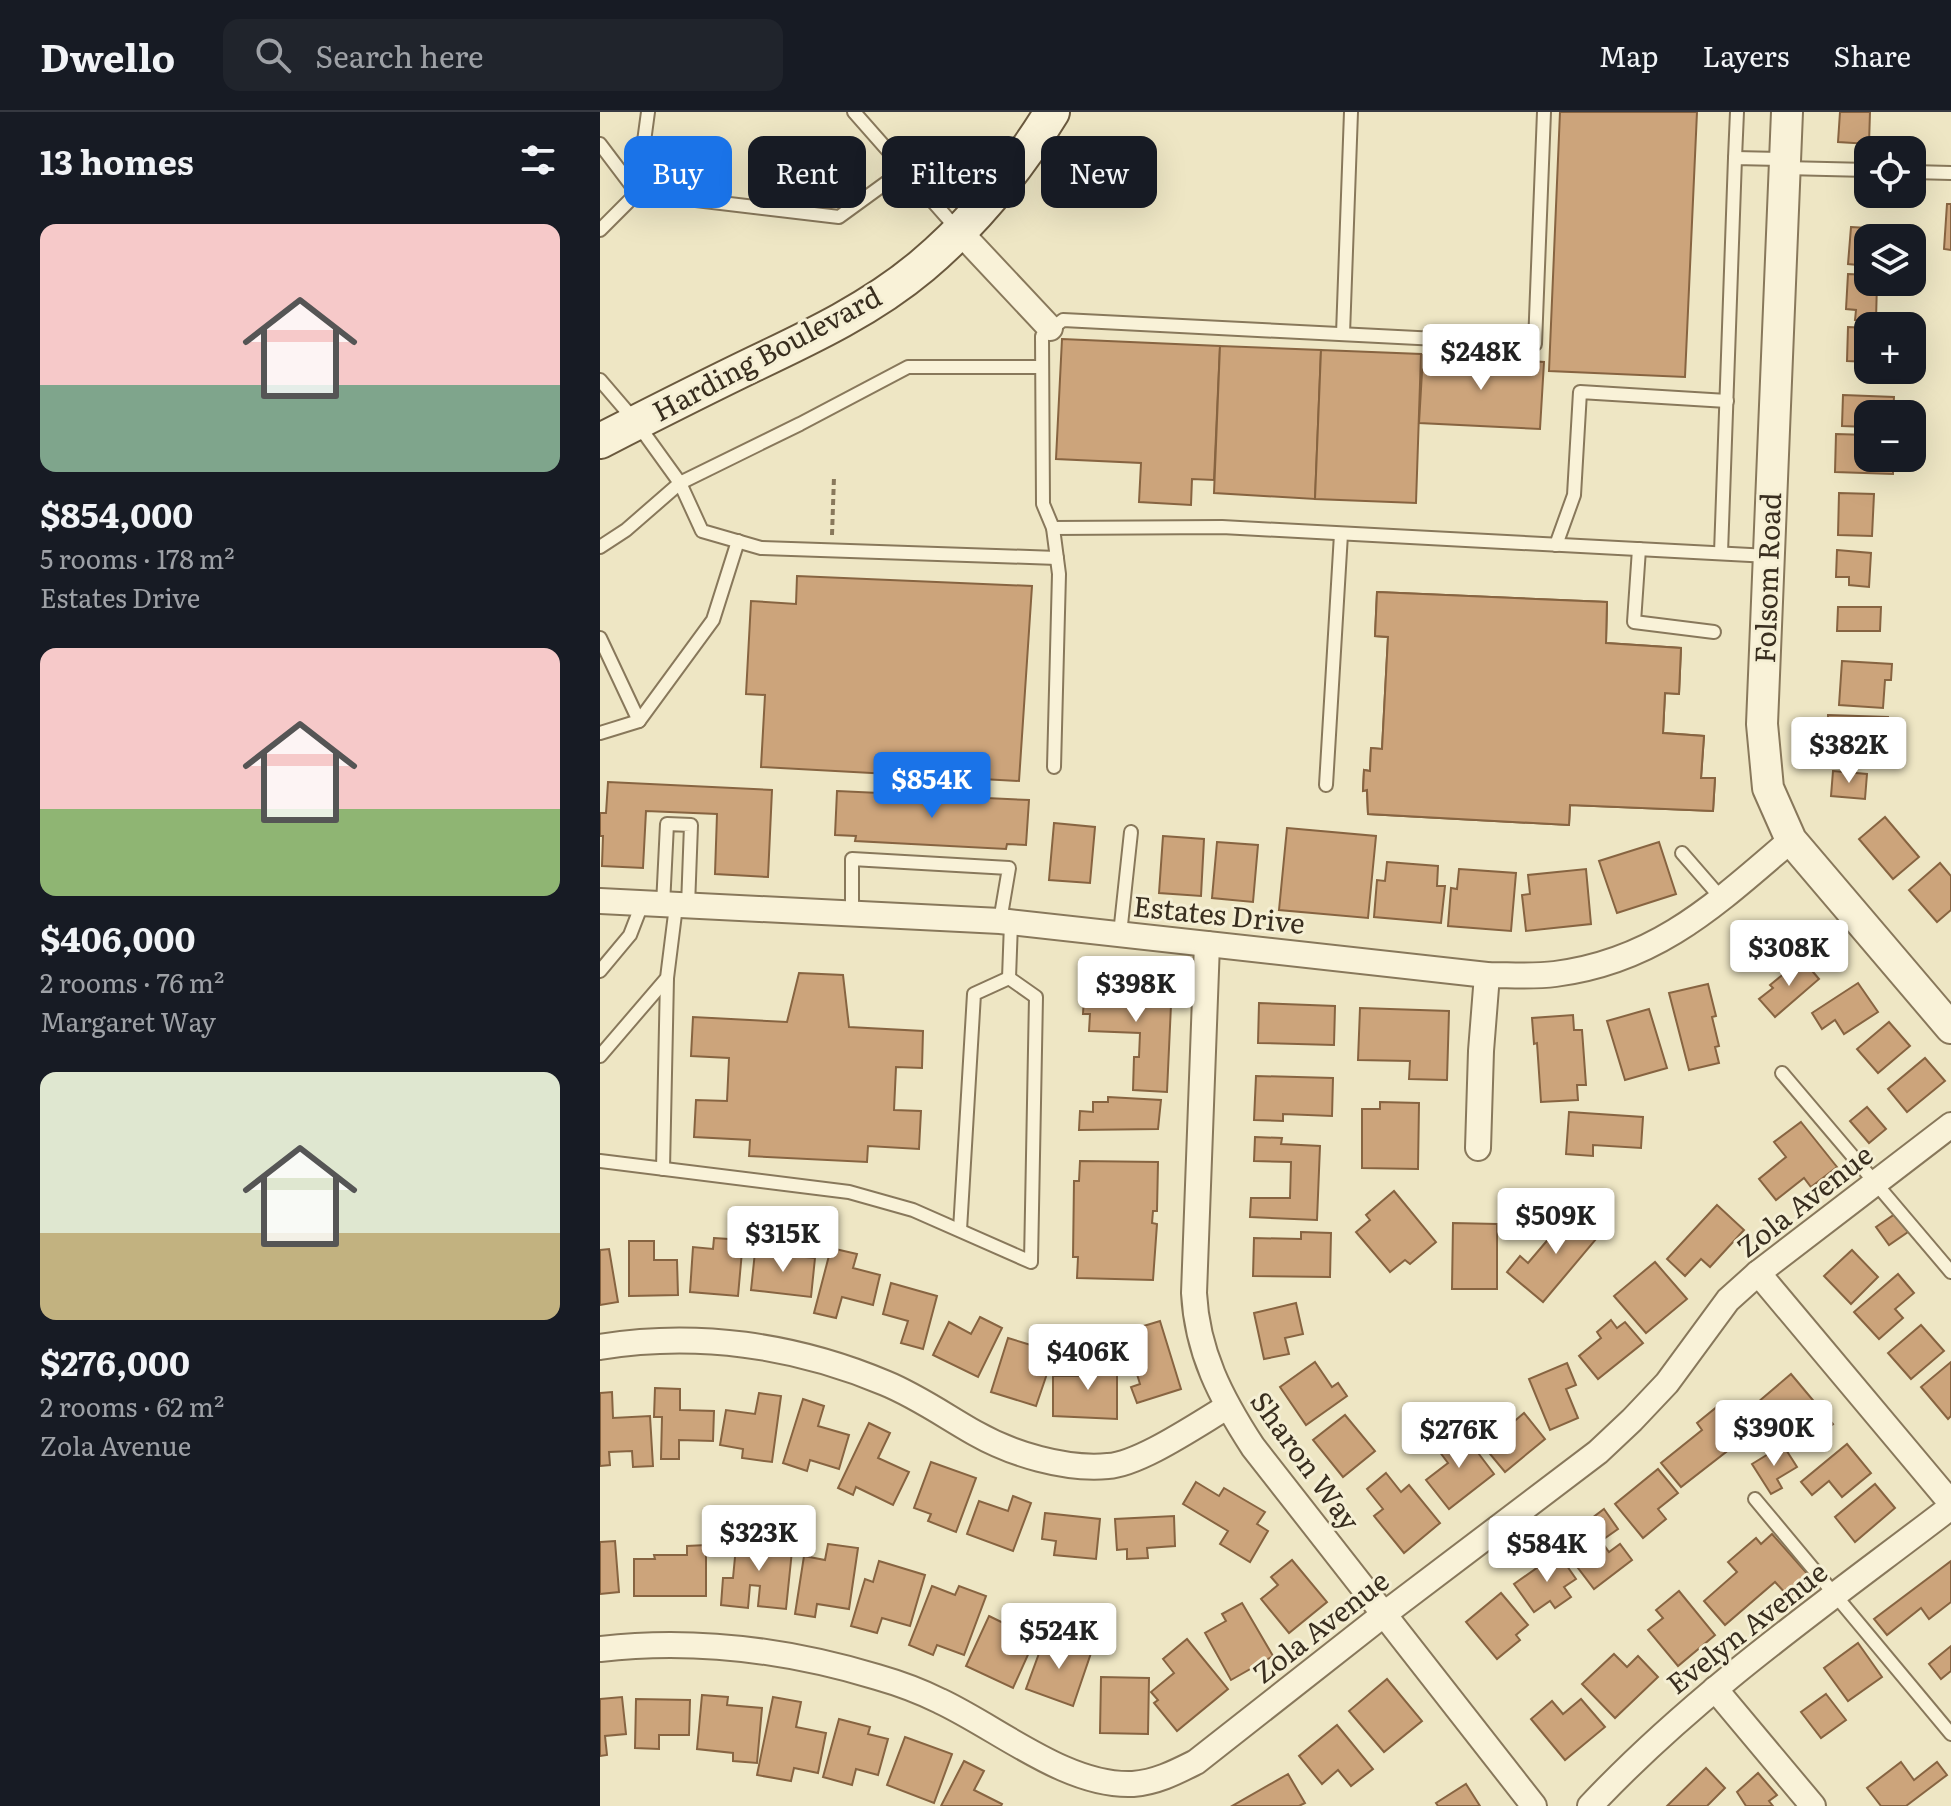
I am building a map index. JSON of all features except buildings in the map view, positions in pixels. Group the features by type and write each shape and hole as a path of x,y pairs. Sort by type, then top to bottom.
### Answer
{"main road":[{"name":"Harding Boulevard","path":"600,441 830,327 876,300 922,266 959,231 1022,160 1052,112"}],"street":[{"name":"Folsom Road","path":"1787,112 1762,724 1768,788 1791,840 1951,1028"},
{"path":"959,231 1050,328"},
{"name":"Estates Drive","path":"600,901 1006,922 1487,975 1553,974 1619,960 1653,945 1705,914 1791,840"},
{"name":"Sharon Way","path":"1207,944 1194,1293 1196,1323 1208,1367 1227,1407 1253,1447 1534,1806"},
{"path":"1478,1148 1487,975"},
{"name":"Zola Avenue","path":"600,1649 694,1644 759,1650 819,1661 939,1700 1067,1769 1102,1781 1133,1784 1164,1778 1196,1762 1598,1452 1667,1383 1728,1300 1758,1273 1951,1125"},
{"path":"1758,1273 1951,1505"},
{"path":"600,1347 669,1341 726,1341 774,1348 827,1362 885,1383 1000,1445 1083,1467 1112,1466 1142,1455 1227,1407"},
{"name":"Evelyn Avenue","path":"1590,1806 1655,1740 1715,1689 1951,1505"},
{"path":"1715,1689 1813,1806"}],"lane":[{"path":"645,136 648,112"},
{"path":"854,112 882,143"},
{"path":"1343,334 1351,112"},
{"path":"1054,767 1059,574 1053,528 1043,504 1042,336 1063,320 1535,344 1544,112"},
{"path":"1721,553 1737,112"},
{"path":"600,144 624,176"},
{"path":"1735,158 1854,169"},
{"path":"1926,172 1951,173"},
{"path":"732,204 839,217 882,186"},
{"path":"600,230 624,206"},
{"path":"939,208 959,231"},
{"path":"600,547 626,530 680,483 908,367 1042,367"},
{"path":"600,380 636,422 680,483 702,531 761,548 1057,558"},
{"path":"1556,545 1574,495 1580,392 1727,401"},
{"path":"1053,528 1222,527 1769,556"},
{"path":"1326,785 1341,534"},
{"path":"600,733 639,721 713,620 738,541"},
{"path":"1639,549 1634,622 1714,632"},
{"path":"600,638 639,721"},
{"path":"600,971 630,935 667,905 691,825 667,824 667,905 667,978 663,1169"},
{"path":"1120,934 1131,832"},
{"path":"1682,853 1722,899"},
{"path":"852,914 852,859 1009,868 1006,922 1009,978"},
{"path":"600,1056 667,978"},
{"path":"960,1230 974,994 1009,978"},
{"path":"600,1161 849,1192 913,1210 1031,1262 1036,997 1009,978"},
{"path":"1782,1073 1951,1272"},
{"path":"1755,1499 1951,1734"}],"path":[{"path":"831,549 834,477"}]}
